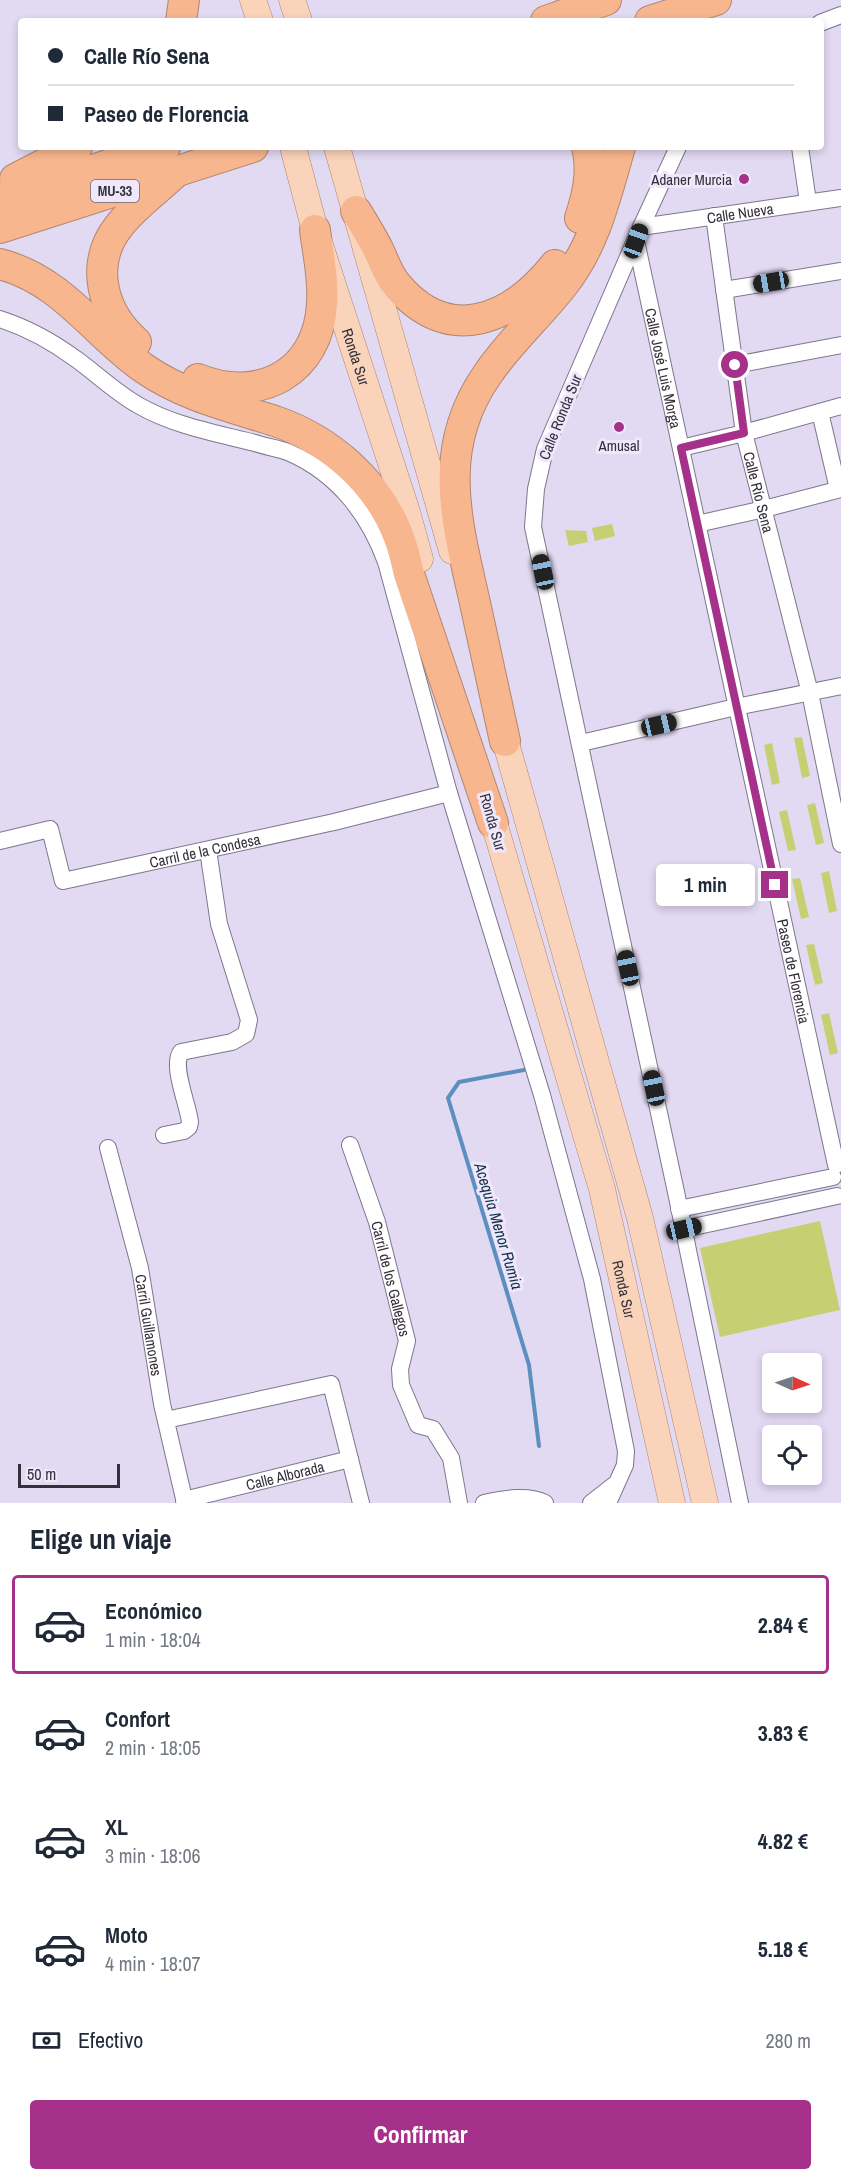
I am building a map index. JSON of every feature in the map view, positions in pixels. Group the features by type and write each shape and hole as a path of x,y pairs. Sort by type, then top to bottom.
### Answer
{"highway":[{"path":"181,18 184,0"},
{"path":"555,18 606,0"},
{"path":"659,18 716,0"},
{"path":"711,18 734,0"},
{"path":"0,188 71,150"},
{"name":"MU-33","path":"0,199 171,159 242,150"},
{"path":"356,211 389,273 410,298 437,316 464,321 484,319 507,309 532,290 556,264 566,248 575,232 585,202 590,170 587,150"},
{"path":"505,741 457,522 453,476 456,454 468,411 486,376 564,284 586,248 597,224 619,150"},
{"path":"171,159 113,234 106,247 102,279 105,297 111,312 124,330 154,357 189,375 217,385 253,387 276,381 299,363 315,338 322,303 315,230"},
{"name":"MU-33","path":"0,228 171,159"},
{"path":"0,264 33,276 46,284 78,309 126,355 163,381 188,393 278,422 303,433 336,454 364,480 378,497 398,536 493,823"}],"main road":[{"path":"253,0 259,18"},
{"path":"292,0 298,18"},
{"name":"Ronda Sur","path":"294,150 315,230 407,512 493,823 602,1189 672,1503"},
{"name":"Ronda Sur","path":"338,150 640,1218 705,1503"}],"street":[{"path":"824,21 841,15"},
{"name":"Calle Ronda Sur","path":"677,150 545,449 536,489 533,527 581,743 740,1503"},
{"path":"800,150 808,202"},
{"name":"Calle Nueva","path":"639,234 714,216 841,198"},
{"name":"Calle Río Sena","path":"714,216 744,433 810,693"},
{"name":"Calle José Luis Morga","path":"639,234 681,448 736,707"},
{"path":"724,290 841,270"},
{"path":"0,319 37,334 78,360 128,399 155,414 175,422 288,452 311,464 330,478 350,498 377,537 386,562 449,793 542,1095 592,1279 626,1451 625,1465 608,1503"},
{"path":"735,365 841,345"},
{"path":"681,448 841,406"},
{"path":"697,524 840,489 820,412"},
{"path":"581,743 736,707 841,686"},
{"path":"810,693 841,844"},
{"name":"Paseo de Florencia","path":"736,707 837,1166 839,1200"},
{"name":"Carril de la Condesa","path":"0,841 50,829 63,881 334,822 449,793"},
{"path":"164,1135 184,1131 189,1127 190,1122 177,1068 178,1055 181,1052 232,1042 246,1034 248,1027 249,1020 219,924 208,850"},
{"name":"Carril de los Gallegos","path":"350,1145 377,1222 407,1341 400,1369 401,1385 418,1425 433,1429 451,1458 459,1503"},
{"name":"Carril Guillamones","path":"108,1148 140,1268 166,1419 184,1502"},
{"path":"679,1209 837,1166"},
{"path":"684,1229 839,1200"},
{"path":"166,1419 331,1384 361,1503"},
{"name":"Calle Alborada","path":"184,1502 350,1459"},
{"path":"591,1503 615,1484"},
{"path":"484,1503 507,1499 536,1499 545,1503"}],"green space":[{"path":"612,524 615,536 595,541 592,528"},
{"path":"565,530 586,531 588,542 569,546"},
{"path":"802,737 810,776 802,778 794,738"},
{"path":"772,743 780,783 772,785 764,745"},
{"path":"815,803 824,843 816,845 807,805"},
{"path":"787,810 796,850 788,851 779,812"},
{"path":"829,871 837,911 829,913 821,873"},
{"path":"800,878 809,917 801,919 792,879"},
{"path":"814,944 823,983 815,985 806,945"},
{"path":"829,1013 838,1053 830,1055 821,1015"},
{"path":"820,1221 840,1310 720,1337 700,1248"}],"waterway":[{"name":"Acequia Menor Rumia","path":"524,1070 459,1082 448,1098 529,1365 539,1446"}],"place":[{"name":"Adaner Murcia","path":"744,179"},
{"name":"Amusal","path":"619,427"}],"route":[{"path":"735,365 744,433 681,448 775,885"}]}
